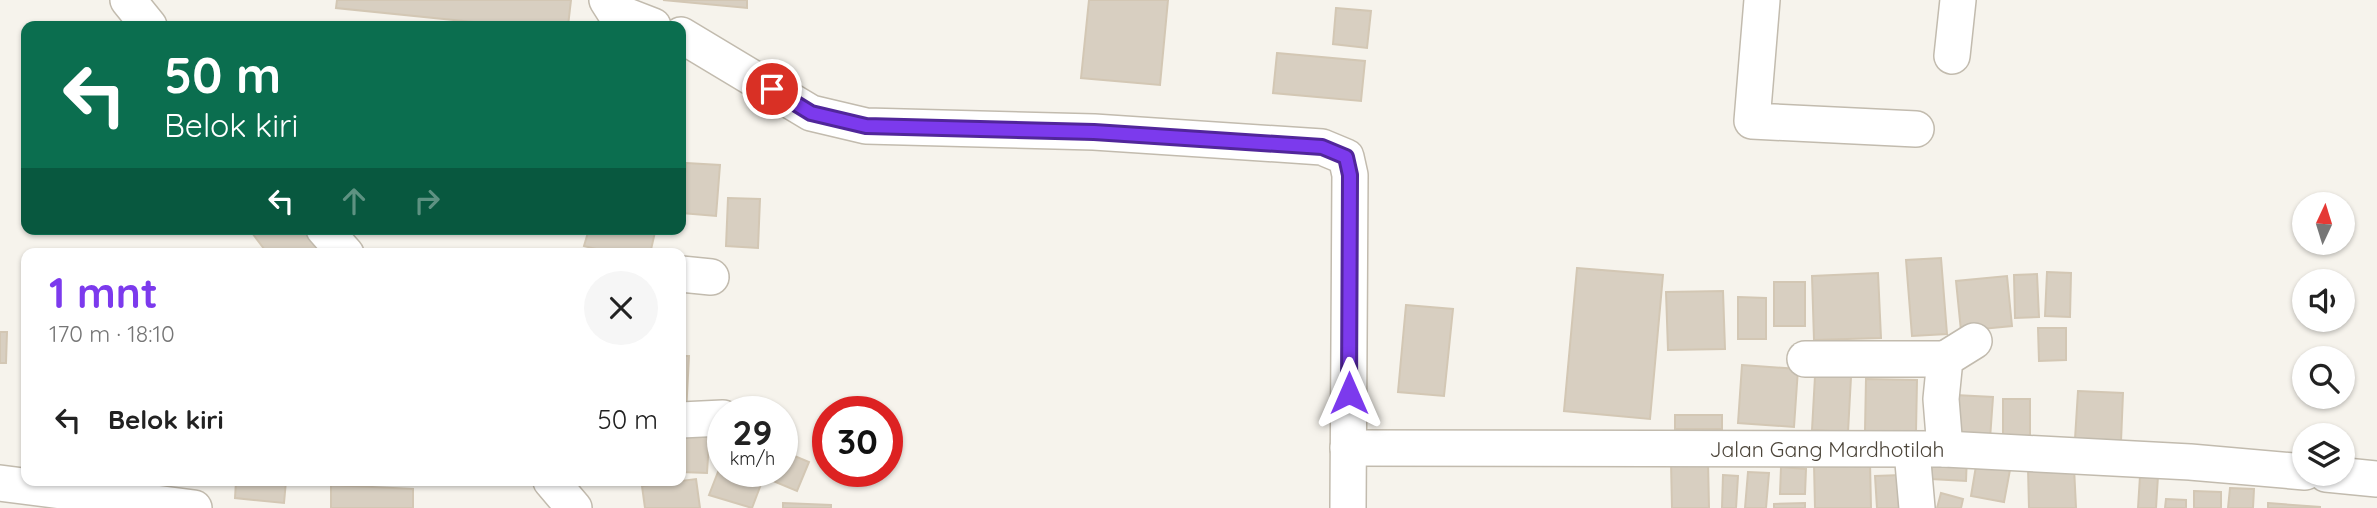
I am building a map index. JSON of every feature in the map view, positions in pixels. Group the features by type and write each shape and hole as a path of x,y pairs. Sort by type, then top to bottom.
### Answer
{"street":[{"path":"128,0 145,21"},
{"path":"607,0 614,11 640,21"},
{"path":"1762,0 1752,121 1916,129"},
{"path":"1952,56 1958,0"},
{"path":"686,39 811,113 833,121 866,126 1094,132 1322,147 1346,157 1350,175 1348,508"},
{"path":"1805,359 1945,359 1974,341"},
{"path":"1917,508 1941,399 1945,359"},
{"path":"686,420 707,419"},
{"name":"Jalan Gang Mardhotilah","path":"1348,448 1928,450 2190,462 2292,471"},
{"path":"2355,477 2377,479"},
{"path":"0,483 21,486"},
{"path":"23,486 194,508"},
{"path":"555,486 574,508"}],"building":[{"path":"337,0 571,0 569,21 463,21 336,8"},
{"path":"663,0 747,0 747,8"},
{"path":"1089,0 1168,0 1160,85 1081,78"},
{"path":"1336,8 1371,11 1367,48 1333,44"},
{"path":"1277,53 1365,61 1361,101 1273,93"},
{"path":"686,163 720,165 716,216 686,213"},
{"path":"728,198 760,199 758,248 726,246"},
{"path":"254,235 313,235 324,248 263,248"},
{"path":"587,235 654,235 651,248 584,246"},
{"path":"1941,258 1947,334 1912,336 1906,260"},
{"path":"1577,268 1663,275 1650,419 1564,411"},
{"path":"2047,272 2071,273 2070,317 2045,316"},
{"path":"1878,273 1881,338 1814,340 1812,276"},
{"path":"2037,274 2039,317 2015,318 2014,275"},
{"path":"2007,276 2012,326 1961,331 1956,281"},
{"path":"1774,282 1805,282 1805,326 1774,326"},
{"path":"1723,291 1725,349 1668,350 1666,292"},
{"path":"1738,297 1766,298 1766,339 1738,339"},
{"path":"1406,305 1453,309 1444,396 1398,392"},
{"path":"2038,328 2066,328 2066,360 2039,361"},
{"path":"0,332 7,332 6,363 0,363"},
{"path":"686,356 689,356 686,414"},
{"path":"1742,365 1798,369 1794,427 1738,423"},
{"path":"1815,376 1851,377 1848,432 1812,430"},
{"path":"1866,379 1917,380 1916,432 1865,431"},
{"path":"2078,391 2123,393 2121,442 2075,439"},
{"path":"1955,395 1993,397 1990,439 1952,436"},
{"path":"2003,399 2030,399 2030,436 2003,436"},
{"path":"1675,415 1722,415 1722,429 1675,429"},
{"path":"686,423 707,425 707,473 686,472"},
{"path":"1933,453 1967,455 1966,481 1931,479"},
{"path":"1978,454 2012,459 2004,502 1971,496"},
{"path":"798,457 809,462 797,491 787,487 798,487"},
{"path":"1708,461 1709,508 1672,508 1671,462"},
{"path":"1870,462 1871,508 1815,508 1814,464"},
{"path":"1781,467 1806,469 1805,494 1780,494"},
{"path":"2074,467 2076,508 2029,508 2028,468"},
{"path":"1748,472 1769,473 1766,508 1745,508"},
{"path":"1723,475 1738,476 1736,508 1722,508"},
{"path":"1901,475 1903,508 1877,508 1875,476"},
{"path":"2140,476 2158,476 2156,508 2138,508"},
{"path":"696,479 700,508 645,508 642,486 686,486 686,480"},
{"path":"236,486 286,486 284,503 235,498"},
{"path":"331,486 413,489 413,508 331,508"},
{"path":"712,487 760,487 752,508 709,495"},
{"path":"2230,488 2254,489 2253,508 2228,508"},
{"path":"2194,491 2221,492 2221,508 2194,508"},
{"path":"1941,493 1963,499 1961,508 1937,508"},
{"path":"2166,499 2186,500 2186,508 2165,508"},
{"path":"783,503 831,505 831,508 783,508"},
{"path":"1805,503 1805,508 1774,508 1774,504"},
{"path":"2268,503 2320,507 2320,508 2268,508"}],"route":[{"path":"772,89 811,113 833,121 866,126 1094,132 1322,147 1346,157 1350,175 1349,393"}]}
